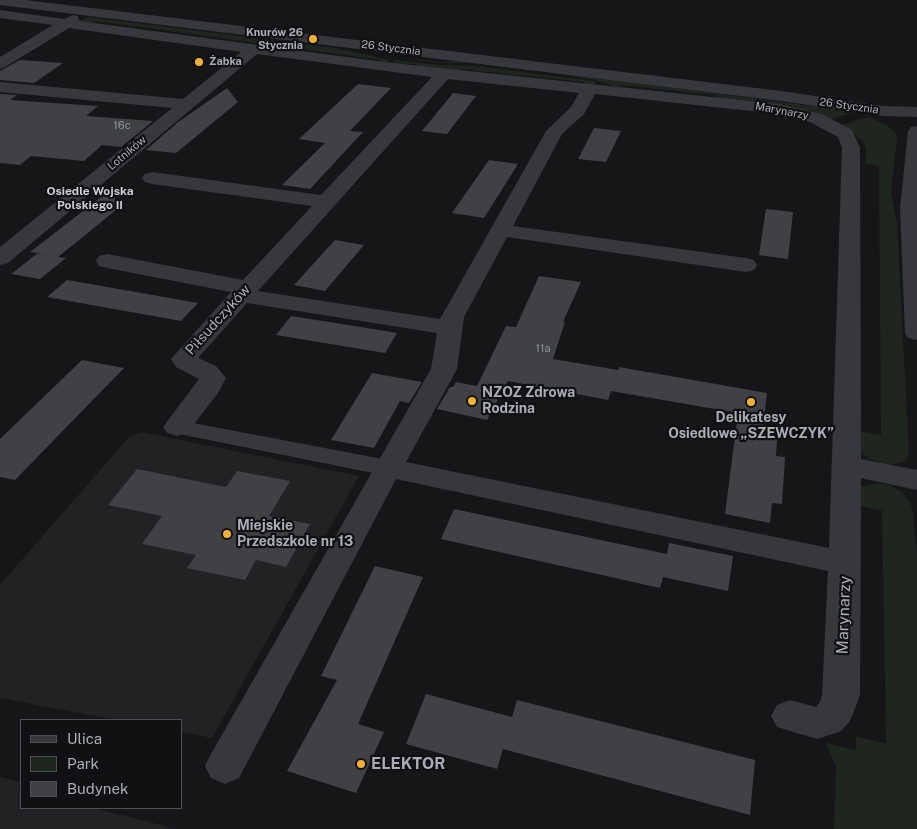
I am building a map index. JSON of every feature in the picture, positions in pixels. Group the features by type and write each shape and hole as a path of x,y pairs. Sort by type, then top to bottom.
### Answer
{"street":[{"name":"26 Stycznia","path":"0,1 850,106 917,111"},
{"path":"0,64 86,11"},
{"name":"Marynarzy","path":"0,14 443,74 790,110 822,121 841,131 849,139 851,148 847,466 841,695 837,710 828,720 823,722 790,716"},
{"name":"Lotników","path":"0,258 254,49"},
{"name":"Piłsudczyków","path":"388,468 177,427 210,387 213,378 207,372 185,362 184,358 443,74"},
{"path":"0,87 187,104"},
{"path":"225,766 444,369 452,317 556,130 578,110 589,90"},
{"name":"26 Stycznia","path":"781,96 880,104 917,111"},
{"path":"880,104 907,102 917,96"},
{"path":"850,106 882,118 900,129 909,138 914,153"},
{"path":"917,131 911,184 910,226 917,333"},
{"path":"152,178 326,202"},
{"path":"500,230 746,265"},
{"path":"107,261 244,291 449,328"},
{"path":"847,466 917,480"},
{"path":"388,468 845,563"}],"shaded area":[{"path":"141,432 359,476 212,738 182,732 182,719 112,719 0,698 0,585 130,436"},
{"path":"0,777 20,782 18,788 20,789 20,809 97,809 177,829 0,829"}],"green space":[{"path":"89,17 335,48 390,60 385,63 379,62 381,60 96,21 89,24 80,21"},
{"path":"395,60 440,65 477,66 594,81 597,84 460,69 457,73 412,68 416,64 392,64"},
{"path":"415,60 442,62 462,61 551,71 855,112 831,119 813,112 786,106 715,99 716,95 620,85 619,88 596,80 548,72 473,63 441,63"},
{"path":"869,117 887,125 896,134 897,139 891,192 897,224 909,454 904,462 890,465 872,460 865,456 859,448 858,431 881,435 879,166 865,164 866,150 863,141 842,125"},
{"path":"876,483 886,484 902,492 911,504 913,514 917,554 917,829 834,829 836,767 826,743 856,750 856,736 886,744 882,511 857,505 861,487"}],"building":[{"path":"20,60 63,63 34,83 0,80 0,71"},
{"path":"358,84 391,88 350,131 363,132 310,189 282,185 325,143 299,139"},
{"path":"227,88 238,102 176,153 146,150 177,123"},
{"path":"453,93 476,96 447,134 422,131"},
{"path":"0,94 17,95 10,100 98,106 86,116 153,121 121,147 102,145 84,161 31,156 20,165 0,163"},
{"path":"594,128 621,131 606,162 578,159"},
{"path":"489,160 518,164 484,218 452,213"},
{"path":"109,191 121,206 58,257 66,258 40,279 11,274 38,253 30,252"},
{"path":"766,209 793,212 788,259 759,255"},
{"path":"335,240 364,245 325,291 294,285"},
{"path":"539,276 581,282 563,322 565,322 553,359 618,370 619,367 767,393 762,437 777,439 776,456 785,457 782,504 772,503 770,523 725,514 738,413 611,391 608,400 508,381 487,420 437,409 450,387 453,387 456,382 477,386 506,326 516,327"},
{"path":"67,280 198,303 181,321 47,297"},
{"path":"291,316 397,333 385,353 276,335"},
{"path":"82,360 124,368 15,480 0,477 0,439"},
{"path":"372,373 422,382 409,403 400,401 374,448 331,440"},
{"name":"Miejskie Przedszkole nr 13","path":"137,469 226,487 237,471 290,481 269,516 310,524 286,567 256,560 245,580 187,568 196,555 142,544 162,516 108,505"},
{"path":"454,509 667,554 669,543 733,556 728,591 663,577 660,588 441,539"},
{"path":"375,566 423,577 358,724 384,732 356,793 287,771 337,680 321,676"},
{"path":"426,694 512,717 517,700 755,760 750,815 503,749 497,769 406,744"}],"place":[{"name":"Knurów 26 Stycznia","path":"313,39"},
{"name":"Żabka","path":"199,62"},
{"name":"NZOZ Zdrowa Rodzina","path":"472,401"},
{"name":"Delikatesy Osiedlowe „SZEWCZYK”","path":"751,402"},
{"name":"Miejskie Przedszkole nr 13","path":"227,534"},
{"name":"ELEKTOR","path":"361,764"}],"district":[{"name":"Osiedle Wojska Polskiego II","path":"90,198"}]}
